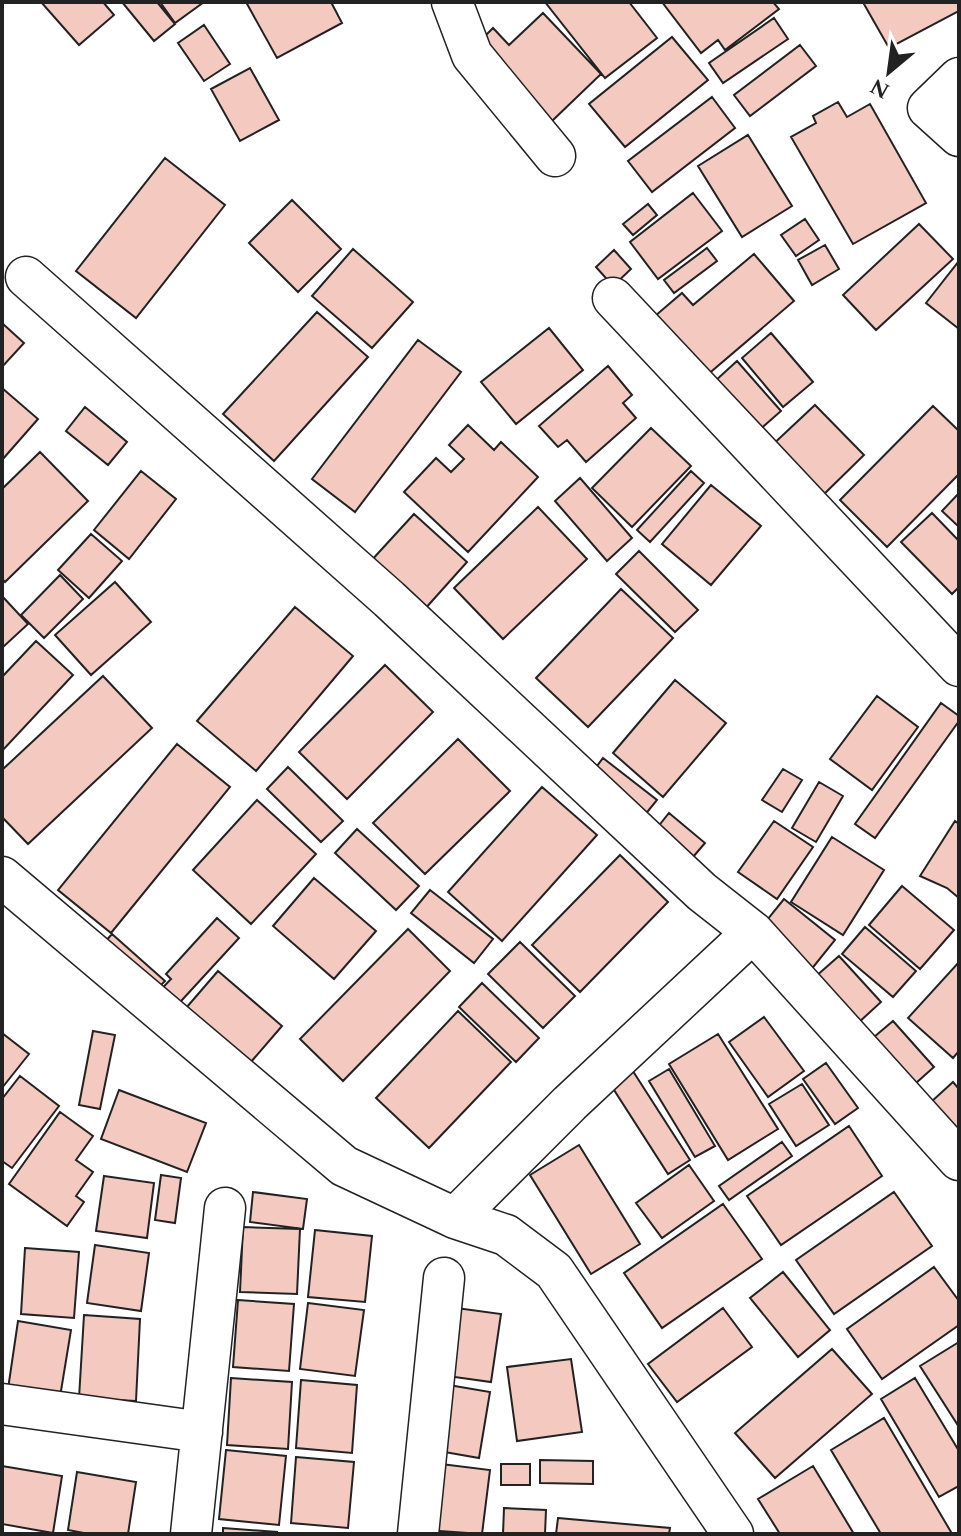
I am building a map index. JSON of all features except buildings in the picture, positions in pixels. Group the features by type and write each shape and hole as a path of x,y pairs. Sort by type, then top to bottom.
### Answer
{"street":[{"path":"452,2 472,55 555,156"},
{"path":"959,78 928,108 959,136"},
{"path":"26,277 389,599 702,892 753,932 959,1160"},
{"path":"613,298 959,666"},
{"path":"2,877 344,1166 455,1218 506,1235 554,1271 733,1534"},
{"path":"455,1218 570,1103 753,932"},
{"path":"191,1534 225,1208"},
{"path":"418,1534 444,1278"},
{"path":"2,1404 202,1432"}]}
